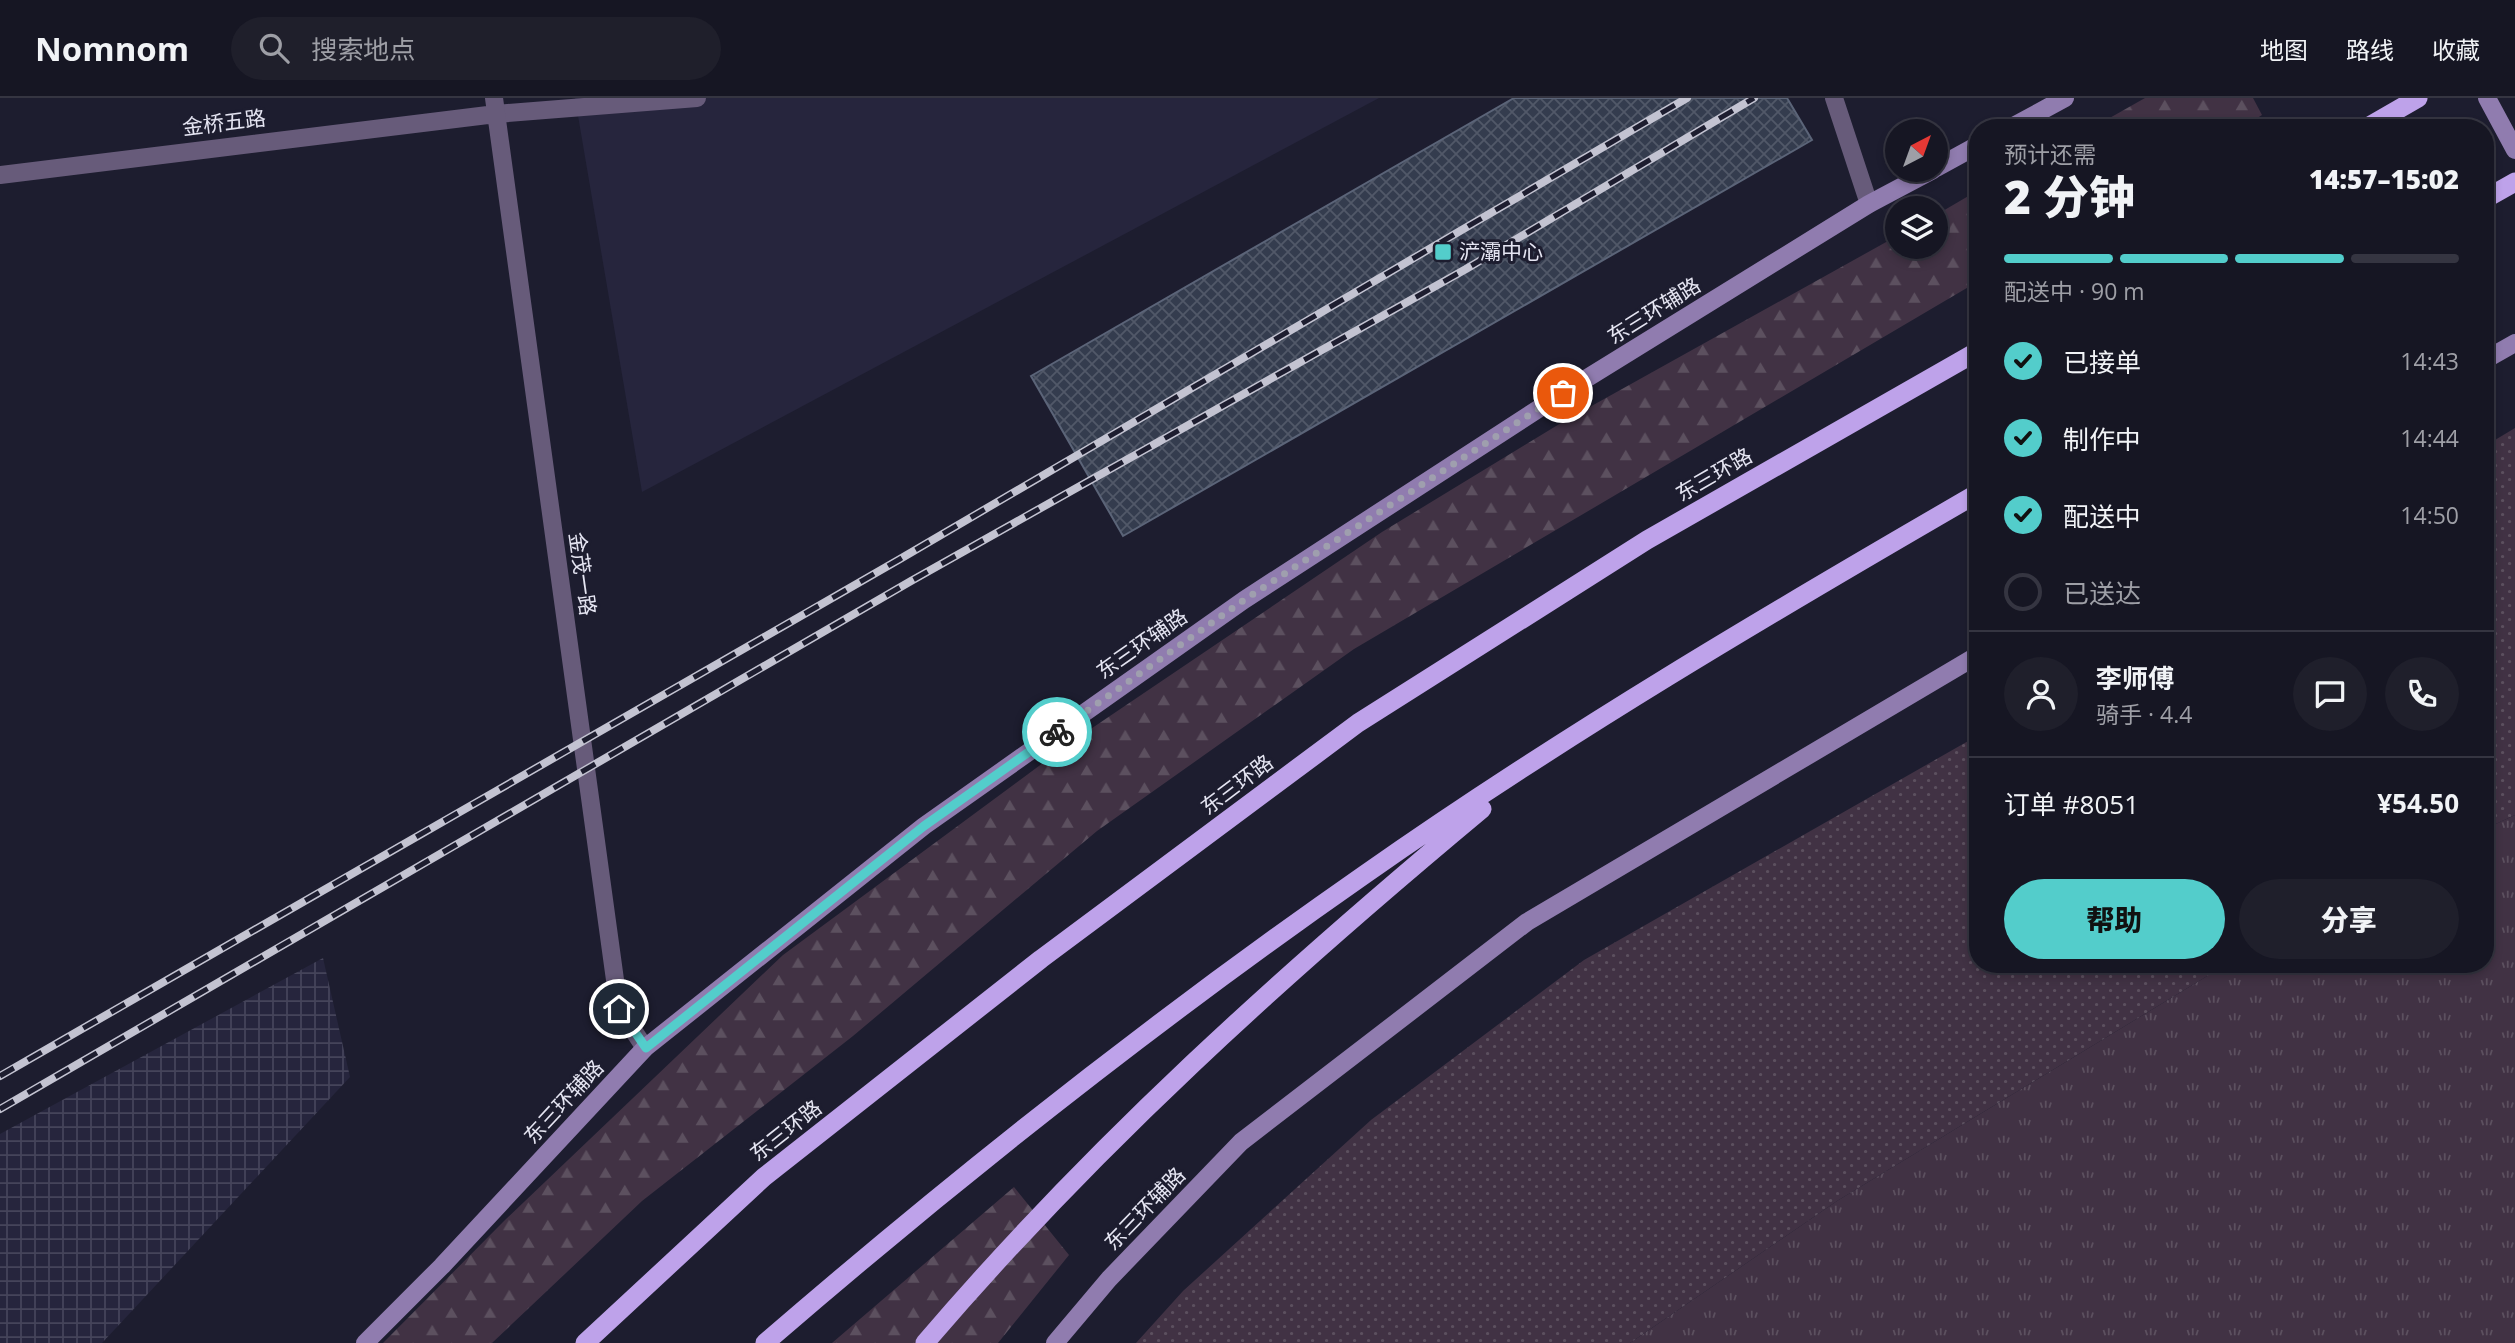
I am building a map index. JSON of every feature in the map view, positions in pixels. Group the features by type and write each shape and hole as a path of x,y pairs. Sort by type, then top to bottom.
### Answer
{"highway":[{"path":"2382,119 2418,98"},
{"path":"2494,194 2515,182"},
{"name":"东三环路","path":"585,1343 764,1177 1041,959 1358,723 1647,540 1969,356"},
{"path":"765,1343 901,1225 1081,1081 1364,874 1559,744 1718,644 1969,498"},
{"path":"925,1343 993,1264 1069,1183 1264,995 1559,744"}],"main road":[{"path":"2026,119 2065,98"},
{"path":"2487,98 2515,150"},
{"name":"东三环辅路","path":"1948,161 1969,150"},
{"name":"东三环辅路","path":"365,1343 442,1266 646,1048 924,826 1244,600 1563,393 1869,204 1910,182"},
{"path":"2494,355 2515,343"},
{"name":"东三环辅路","path":"1055,1343 1109,1279 1241,1142 1527,922 1969,660"}],"street":[{"name":"金桥五路","path":"0,176 495,106 697,98"},
{"path":"1834,98 1869,204"},
{"name":"金茂一路","path":"495,106 619,1009 646,1048"}],"shaded area":[{"path":"575,98 1379,98 642,492"},
{"path":"323,958 350,1077 102,1343 0,1343 0,1134"}],"green space":[{"path":"2145,98 2253,98 2262,115 2256,119 2108,119"},
{"path":"1969,196 1969,287 1354,649 1097,831 853,1036 642,1201 492,1343 383,1343 505,1220 783,955 1070,743 1382,532 1561,423 1885,243 1885,259 1948,259 1948,208"},
{"path":"2515,428 2515,815 2494,825 2494,441"},
{"path":"1969,741 1969,973 2212,973 1837,1201 1630,1343 1136,1343 1183,1291 1371,1120 1584,960"},
{"path":"2515,815 2515,1343 1630,1343 1837,1201 2212,973 2494,973 2494,825"},
{"path":"1014,1187 1069,1255 998,1343 832,1343"}],"building":[{"name":"浐灞中心","path":"1514,98 1787,98 1812,140 1123,536 1031,376"}],"railway":[{"path":"0,1076 900,559 1687,98"},
{"path":"0,1109 911,581 1466,269 1754,98"}],"way so far":[{"path":"1057,732 1244,600 1563,393"}],"place":[{"name":"浐灞中心","path":"1443,252"}],"route":[{"path":"619,1009 646,1048 924,826 1057,732"}]}
